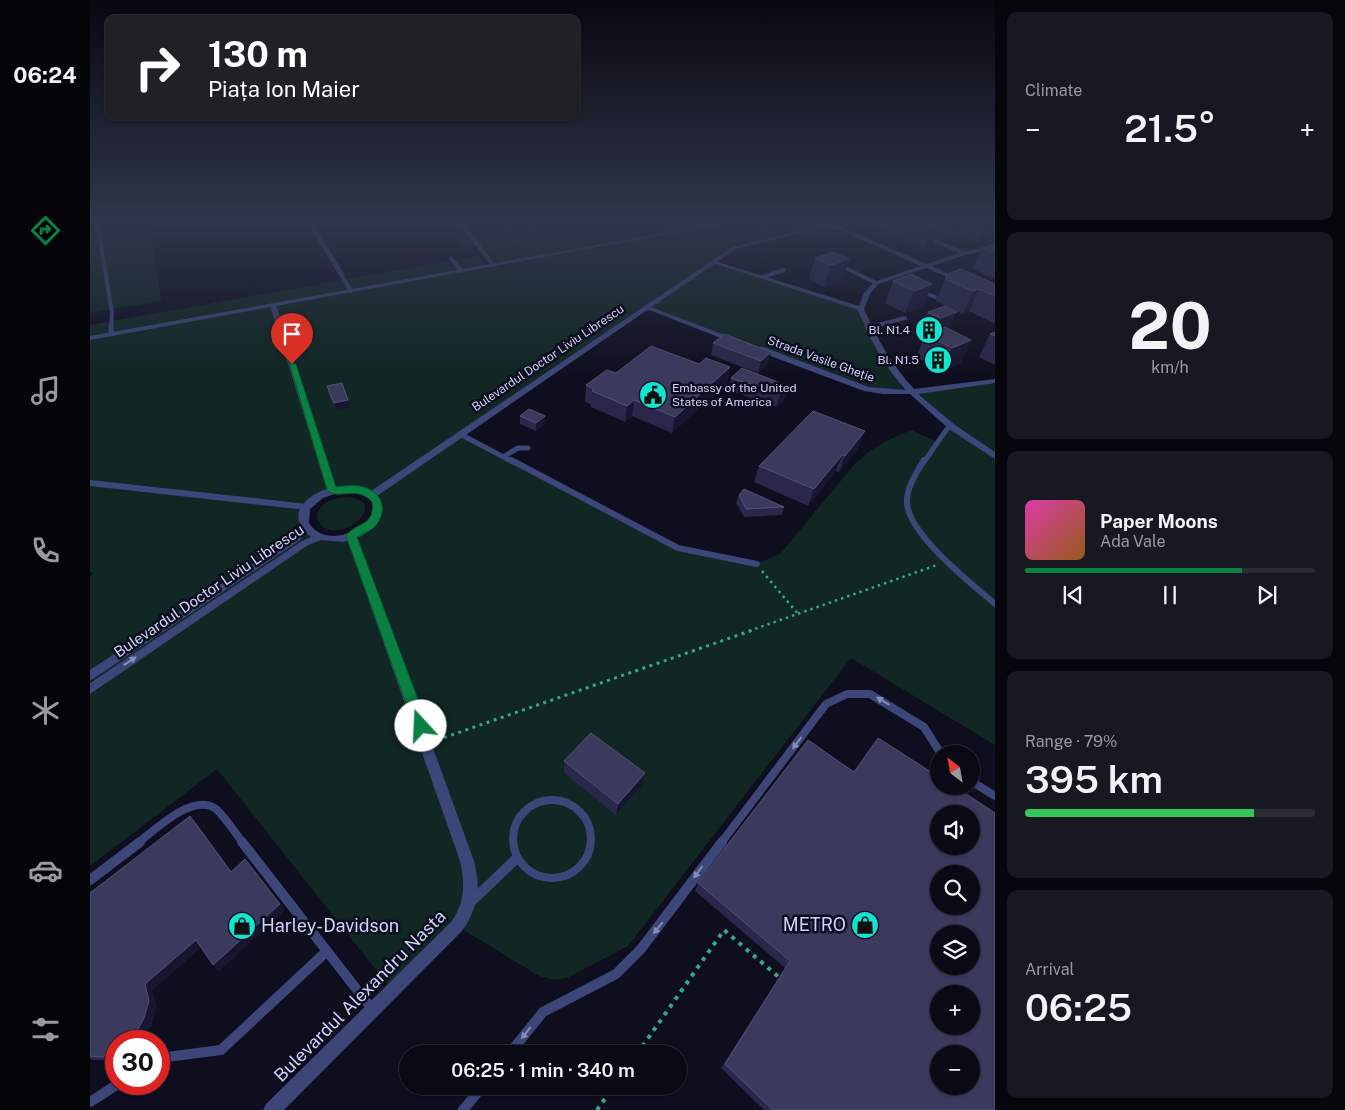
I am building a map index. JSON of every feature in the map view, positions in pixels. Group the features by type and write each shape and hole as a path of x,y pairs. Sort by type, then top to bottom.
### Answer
{"street":[{"path":"90,338 457,272"},
{"name":"Bulevardul Doctor Liviu Librescu","path":"372,495 698,272"},
{"path":"745,272 861,309"},
{"path":"907,272 876,283 867,293 861,309 868,328 887,365 910,392 949,426 995,456"},
{"path":"925,272 964,284 937,272"},
{"path":"273,305 332,490"},
{"name":"Strada Vasile Gheție","path":"646,307 746,344"},
{"name":"Strada Vasile Gheție","path":"755,347 866,389 884,392 910,392 995,381"},
{"path":"359,489 372,495 379,507 377,516 365,530 351,536 338,538 320,537 306,527 303,519 306,507 315,498 332,490 359,489"},
{"name":"Bulevardul Doctor Liviu Librescu","path":"90,676 296,539 306,527"},
{"path":"351,536 427,744 469,869 471,902"},
{"name":"Bulevardul Doctor Liviu Librescu","path":"90,689 305,543 320,537"},
{"name":"Bulevardul Alexandru Nasta","path":"272,1110 457,926 471,902"}],"lane":[{"path":"105,272 112,313 111,334"},
{"path":"762,277 778,272"},
{"path":"854,272 876,283"},
{"path":"341,274 351,291"},
{"path":"894,276 902,281"},
{"path":"918,289 935,297"},
{"path":"868,328 905,318"},
{"path":"949,426 929,453 912,486 907,503 909,517 947,561 995,604"},
{"path":"460,434 678,548 756,564"},
{"path":"503,457 516,447 522,445 528,448"},
{"path":"90,483 306,507"},
{"path":"516,1045 543,1012 616,974 641,949 826,704 847,694 870,694 924,726 936,745"},
{"path":"980,787 995,796"},
{"path":"550,800 563,802 575,808 584,817 589,828 591,840 589,853 583,863 573,872 562,877 549,878 536,875 525,868 517,858 512,846 513,832 517,820 526,809 537,803 550,800"},
{"path":"90,880 179,812 196,805 210,805 218,810 373,1010"},
{"path":"471,902 517,858"},
{"path":"170,1057 221,1050 327,951"},
{"path":"90,1102 105,1092"},
{"path":"463,1110 476,1095"}],"path":[{"path":"427,744 947,561"},
{"path":"756,564 798,614"},
{"path":"643,1045 724,930 783,980"},
{"path":"597,1110 608,1095"}],"green space":[{"path":"90,272 157,272 161,301 90,313"},
{"path":"388,272 747,272 861,309 868,328 910,392 995,381 995,745 851,658 628,946 567,978 554,980 539,976 457,926 392,990 217,769 90,866 90,686 95,682 90,676 90,577 93,573 90,572 90,325","holes":["646,307 884,392 910,392 949,426 938,442 911,430 884,442 867,453 853,466 780,554 756,564 678,548 460,434","332,490 366,492 379,507 358,533 328,538 313,534 303,513"]},
{"path":"343,497 359,500 365,506 364,514 357,522 346,528 335,530 324,528 317,518 320,509 326,503"}],"building":[{"path":"954,272 967,272 995,284 995,296 979,289 973,291 945,279 948,274"},
{"path":"911,274 932,284 914,291 893,281"},
{"path":"945,306 957,312 940,318 928,312"},
{"path":"945,327 971,340 952,348 926,334"},
{"path":"724,334 771,352 761,361 713,343"},
{"path":"651,346 699,364 706,358 730,367 675,417 634,400 627,406 592,391 594,389 586,385 607,370 616,373"},
{"path":"742,368 788,386 780,394 731,378"},
{"path":"342,383 348,400 334,403 327,386"},
{"path":"529,409 545,416 536,423 520,416"},
{"path":"813,411 865,431 814,489 759,466"},
{"path":"744,489 784,507 746,509 739,495"},
{"path":"591,733 645,773 618,804 564,761"},
{"name":"METRO","path":"878,738 930,771 930,795 968,795 995,813 995,1110 773,1110 725,1064 790,961 698,883 808,740 854,772"},
{"path":"190,816 231,872 245,859 280,904 213,965 196,940 145,984 149,1001 144,1018 138,1030 105,1030 105,1056 103,1057 90,1056 90,893"}],"place":[{"name":"Bl. N1.4","path":"929,330"},
{"name":"Bl. N1.5","path":"938,360"},
{"name":"Embassy of the United States of America","path":"653,395"},
{"name":"METRO","path":"865,925"},
{"name":"Harley-Davidson","path":"242,926"}],"route":[{"path":"292,364 332,490 359,489 372,495 377,501 378,512 372,523 365,530 351,536 421,726"}]}
